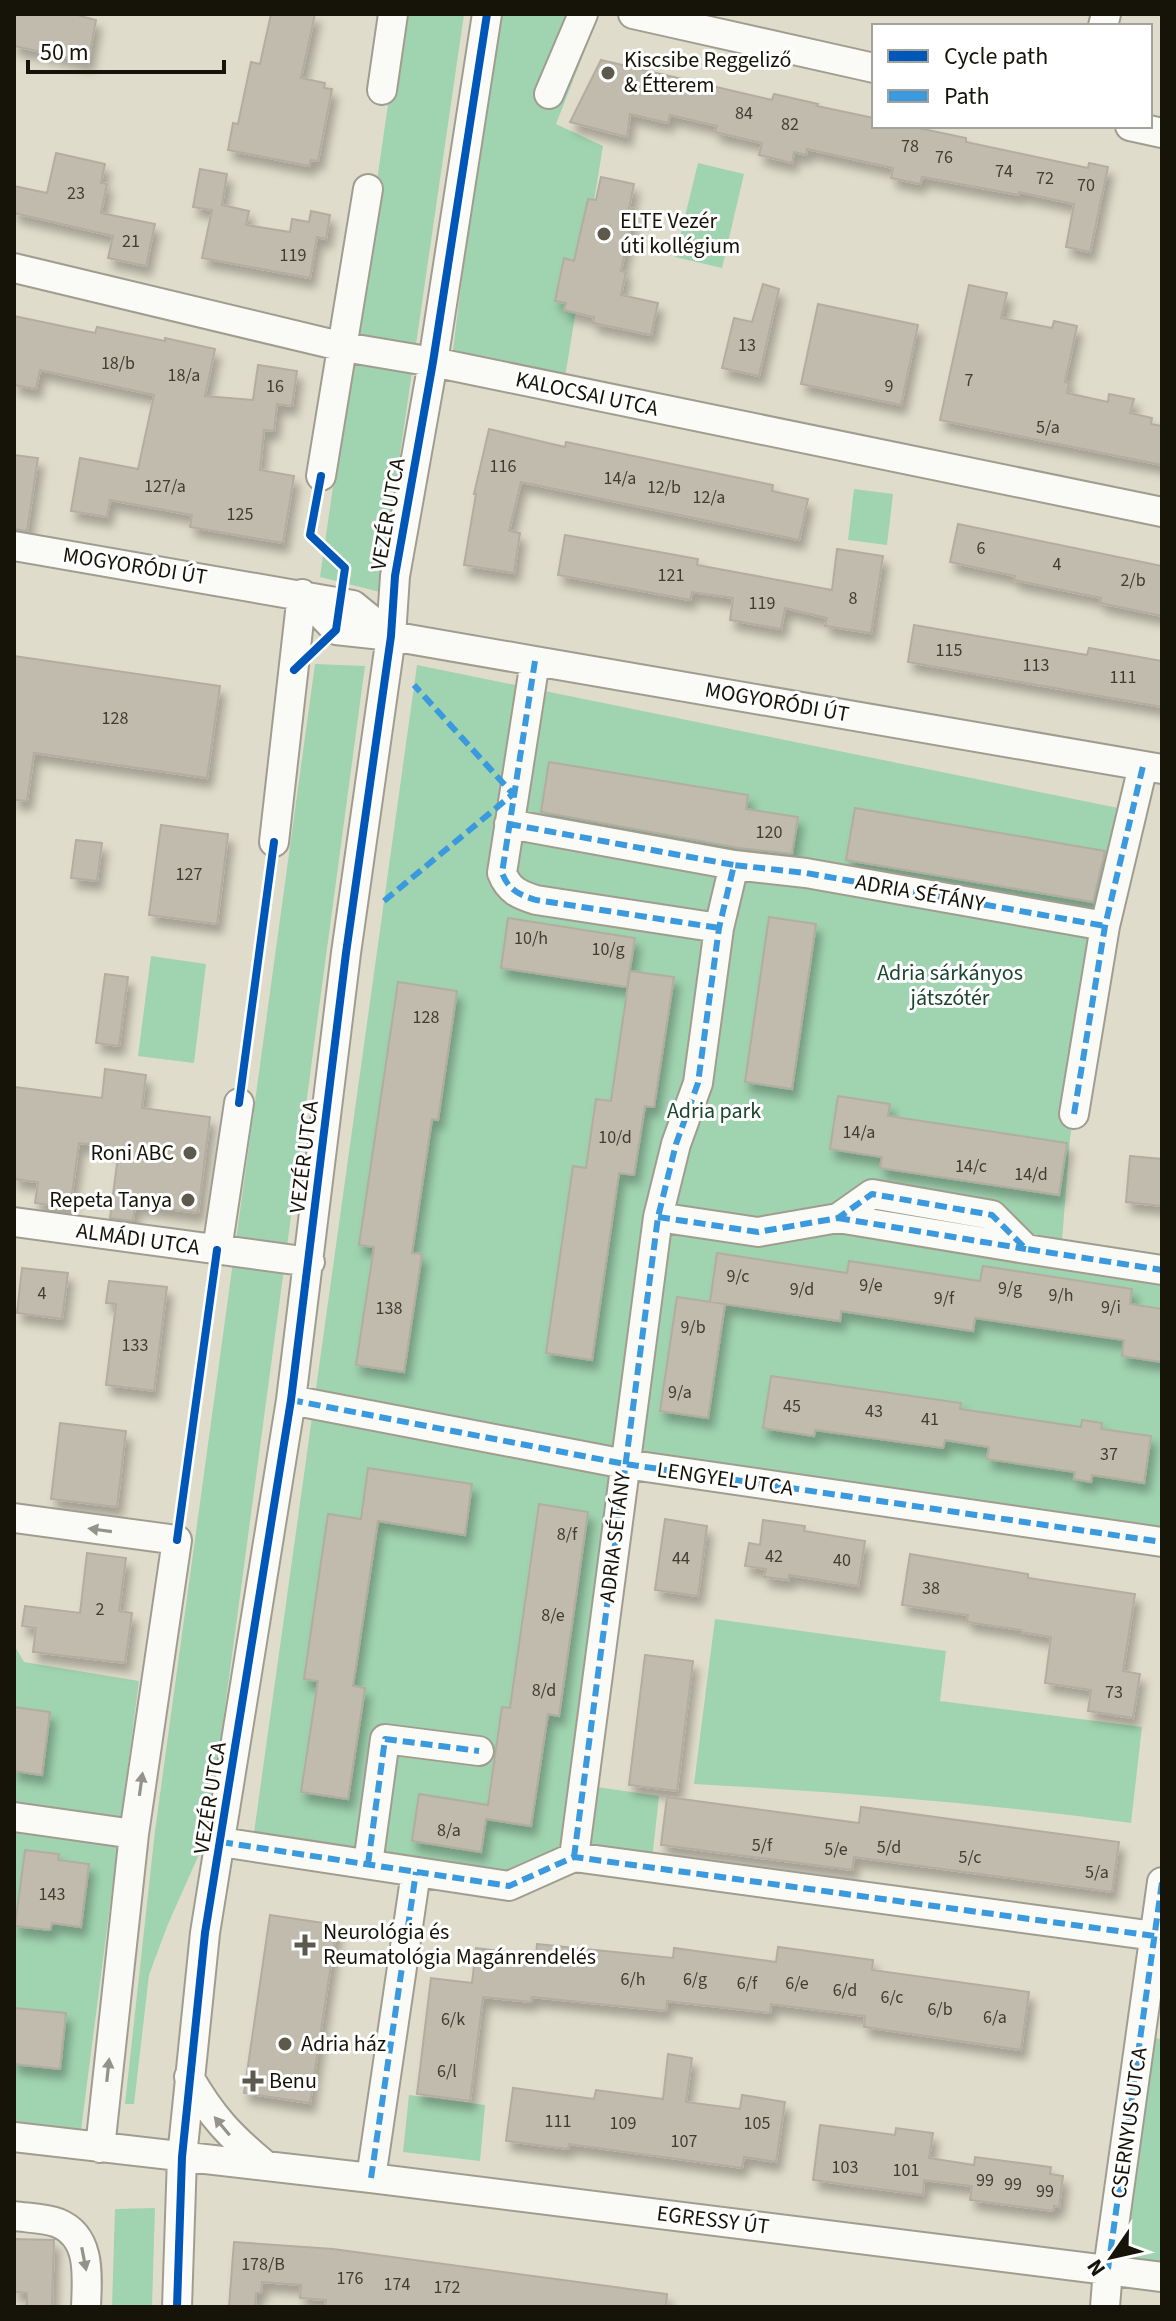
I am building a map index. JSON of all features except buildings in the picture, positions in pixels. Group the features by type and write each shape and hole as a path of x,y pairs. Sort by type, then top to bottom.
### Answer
{"street":[{"path":"382,90 393,14"},
{"name":"VEZÉR UTCA","path":"177,2307 182,2157 205,1933 291,1400 348,938 391,636 395,576 433,362 487,14"},
{"path":"549,94 583,14"},
{"path":"633,14 872,68"},
{"path":"1139,128 1162,133"},
{"path":"321,476 368,189"},
{"name":"KALOCSAI UTCA","path":"14,268 344,347 433,362 1162,512"},
{"name":"MOGYORÓDI ÚT","path":"14,546 353,605 391,636 1153,767"},
{"path":"274,842 302,594"},
{"path":"535,661 502,873 506,883 517,894 536,900 719,928"},
{"path":"1074,1114 1105,926 1153,767"},
{"name":"ADRIA SÉTÁNY","path":"509,824 734,865 806,873 1105,926"},
{"name":"ADRIA SÉTÁNY","path":"574,1857 658,1217 676,1144 698,1083 719,928 734,865"},
{"path":"217,1250 239,1103"},
{"path":"658,1217 758,1232 838,1218 872,1194 992,1215 1026,1249 1162,1270"},
{"name":"ALMÁDI UTCA","path":"14,1222 310,1262"},
{"name":"LENGYEL UTCA","path":"291,1400 625,1464 1162,1542"},
{"path":"14,1518 177,1540 134,1834 100,2148"},
{"path":"368,1864 385,1739 479,1751"},
{"path":"14,1817 134,1834"},
{"path":"221,1842 509,1886 574,1857 1159,1937"},
{"path":"371,2178 416,1872"},
{"name":"CSERNYUS UTCA","path":"1105,2307 1108,2269 1159,1937 1162,1882"},
{"path":"189,2077 206,2107 223,2128 265,2165"},
{"name":"EGRESSY ÚT","path":"14,2137 265,2165 1162,2277"},
{"path":"26,2218 57,2223 73,2232 82,2246 87,2265 86,2307"}],"green space":[{"path":"401,14 464,14 380,592 320,577"},
{"path":"495,14 599,14 556,124 603,146 565,377 453,350"},
{"path":"698,163 744,174 722,268 675,257"},
{"path":"854,489 893,494 887,545 848,540"},
{"path":"315,664 365,666 208,1834 149,1975 134,2104 125,2104 155,1831"},
{"name":"Adria park","path":"417,665 1133,811 1105,926 1070,1138 1061,1254 1162,1270 1162,1542 625,1464 583,1785 659,1796 651,1869 574,1857 509,1886 252,1847"},
{"path":"151,956 206,964 194,1063 138,1056"},
{"path":"715,1619 946,1651 940,1701 1142,1727 1131,1823 913,1799 694,1784"},
{"path":"14,1645 24,1662 139,1681 81,2130 14,2121"},
{"path":"1141,2036 1162,2039 1162,2277 1108,2269"},
{"path":"409,2095 485,2105 480,2161 403,2152"},
{"path":"155,2208 152,2307 112,2307 115,2209"}],"marked path":[{"path":"535,661 502,873 508,884 520,894 536,900 719,928"},
{"path":"384,901 513,794 414,685"},
{"path":"1074,1114 1105,926 1143,766"},
{"path":"509,824 734,865"},
{"path":"574,1857 658,1217 676,1144 698,1083 719,928 734,865 806,873 1105,926"},
{"path":"658,1217 758,1232 838,1218 872,1194 992,1215 1026,1249 1162,1270"},
{"path":"838,1218 1026,1249"},
{"path":"291,1400 625,1464 1162,1542"},
{"path":"368,1864 385,1739 479,1751"},
{"path":"221,1842 509,1886 574,1857 1162,1937"},
{"path":"371,2178 416,1872"},
{"path":"1108,2269 1162,1882"}],"cycle path":[{"path":"177,2307 182,2157 205,1933 291,1400 346,953 391,636 395,576 433,362 487,14"},
{"path":"294,670 336,630 345,568 310,535 321,476"},
{"path":"239,1103 274,842"},
{"path":"177,1540 217,1250"}],"place":[{"name":"Kiscsibe Reggeliző & Étterem","path":"608,73"},
{"name":"ELTE Vezér úti kollégium","path":"604,234"},
{"name":"Roni ABC","path":"190,1153"},
{"name":"Repeta Tanya","path":"188,1200"},
{"name":"Neurológia és Reumatológia Magánrendelés","path":"305,1945"},
{"name":"Adria ház","path":"285,2044"},
{"name":"Benu","path":"253,2081"}],"park label":[{"name":"Adria sárkányos játszótér","path":"950,986"}]}
